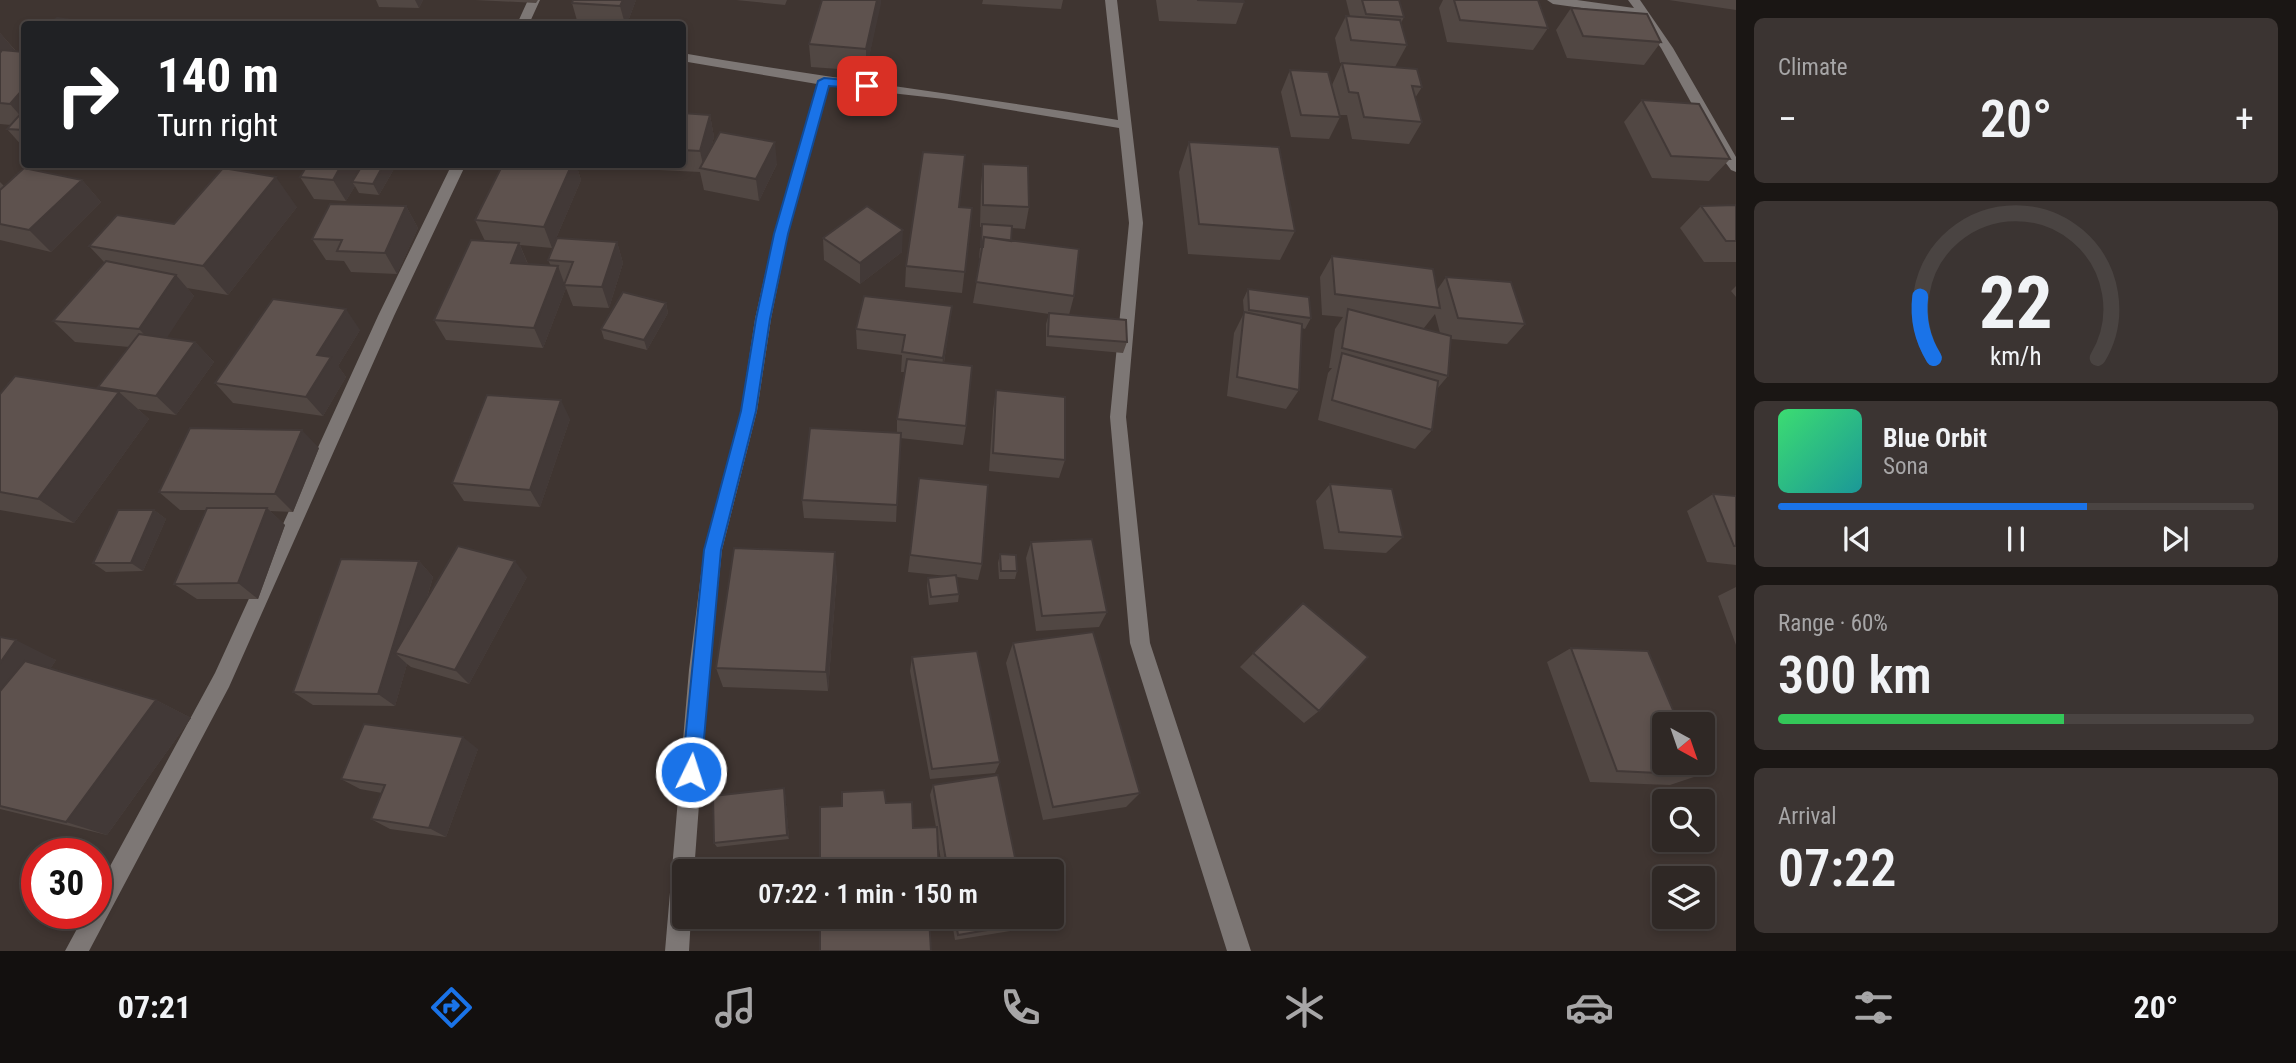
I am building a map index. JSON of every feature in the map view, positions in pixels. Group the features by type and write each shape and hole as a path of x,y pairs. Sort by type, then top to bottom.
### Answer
{"street":[{"path":"524,21 534,0"},
{"path":"1111,0 1136,223 1118,417 1140,643 1239,951"},
{"path":"1553,0 1641,13"},
{"path":"1634,0 1667,48 1736,167"},
{"path":"686,58 824,81 944,95 1124,125"},
{"path":"677,951 699,670 713,550 749,411 763,319 781,234 824,81"},
{"path":"77,951 222,680 386,316 457,168"}],"building":[{"path":"573,0 623,0 620,6 572,3"},
{"path":"822,0 877,0 866,49 809,44"},
{"path":"1197,0 1243,0 1244,2"},
{"path":"1362,0 1399,0 1404,17 1366,14"},
{"path":"1454,0 1538,0 1548,28 1460,20"},
{"path":"1571,8 1647,14 1661,42 1583,36"},
{"path":"1346,16 1400,20 1407,45 1351,40"},
{"path":"57,18 78,21 53,21"},
{"path":"2,50 21,52 21,91 10,104 0,103"},
{"path":"1342,63 1417,69 1422,87 1412,86 1422,122 1364,117 1358,93 1349,92"},
{"path":"1290,70 1328,72 1340,117 1301,115"},
{"path":"1642,100 1699,104 1730,159 1671,156"},
{"path":"21,113 21,130 7,129"},
{"path":"686,113 710,115 700,151 686,150"},
{"path":"720,132 775,142 756,179 700,168"},
{"path":"1189,142 1279,147 1295,231 1199,224"},
{"path":"923,152 965,155 959,207 972,208 965,272 906,266"},
{"path":"983,164 1028,166 1029,207 983,205"},
{"path":"24,168 82,180 29,230 0,224 0,190"},
{"path":"223,168 276,177 203,266 89,246 117,215 174,224"},
{"path":"306,168 340,168 333,180 300,177"},
{"path":"361,168 382,168 373,184 352,182"},
{"path":"501,168 570,168 544,227 475,220"},
{"path":"330,204 406,206 385,253 337,251 342,240 312,239"},
{"path":"1736,205 1736,241 1726,241 1701,206"},
{"path":"867,206 903,230 860,263 823,238"},
{"path":"982,224 1012,226 1011,241 984,237 981,247"},
{"path":"984,237 1079,249 1074,296 976,282"},
{"path":"557,238 617,242 602,287 564,285 573,262 548,260"},
{"path":"471,240 519,243 511,263 558,266 534,328 434,320"},
{"path":"1332,256 1433,269 1440,308 1335,294"},
{"path":"106,261 176,275 139,329 53,321"},
{"path":"1446,277 1511,282 1525,324 1458,318"},
{"path":"1248,289 1309,297 1311,318 1249,310"},
{"path":"623,292 666,303 644,340 601,329"},
{"path":"864,296 952,306 943,358 902,352 905,335 856,329"},
{"path":"273,299 346,309 317,355 331,357 306,397 215,383"},
{"path":"1348,309 1451,336 1448,376 1342,348"},
{"path":"1244,312 1302,324 1299,390 1237,377"},
{"path":"1049,313 1126,320 1127,342 1048,336"},
{"path":"139,334 195,342 156,396 98,387"},
{"path":"1342,353 1438,381 1432,430 1332,400"},
{"path":"907,359 972,366 966,426 897,419"},
{"path":"15,376 119,392 38,499 0,492 0,394"},
{"path":"996,390 1065,397 1065,460 993,453"},
{"path":"487,395 561,400 530,490 452,483"},
{"path":"190,428 302,430 275,494 159,492"},
{"path":"810,428 901,433 897,505 802,500"},
{"path":"919,478 988,485 982,564 910,555"},
{"path":"1330,484 1392,489 1403,537 1339,532"},
{"path":"1713,494 1736,496 1736,546 1734,546"},
{"path":"207,508 267,508 238,583 174,584"},
{"path":"118,510 154,510 131,563 93,563"},
{"path":"1092,539 1107,612 1042,616 1031,542"},
{"path":"458,546 515,561 455,670 395,653"},
{"path":"734,548 835,552 826,672 716,668"},
{"path":"1000,554 1016,555 1017,571 1001,571"},
{"path":"341,559 419,561 378,694 293,692"},
{"path":"956,575 959,594 931,597 928,578"},
{"path":"1303,603 1368,657 1319,711 1253,653"},
{"path":"1093,632 1140,793 1053,807 1013,643"},
{"path":"0,637 16,640 0,663"},
{"path":"1571,648 1648,651 1674,712 1652,712 1652,773 1617,771"},
{"path":"977,651 1000,762 932,769 912,657"},
{"path":"25,661 156,700 66,822 0,806 0,691"},
{"path":"364,724 463,737 429,828 371,819 385,785 341,779"},
{"path":"998,775 1015,859 946,859 933,785"},
{"path":"784,788 787,835 714,843 713,796"},
{"path":"884,790 886,803 912,802 913,828 937,827 938,859 820,859 820,807 842,806 842,792"},
{"path":"820,929 930,929 931,951 820,951"},
{"path":"957,929 994,929 958,935"}],"route":[{"path":"691,772 713,550 749,411 763,319 781,234 824,81 867,86"}]}
